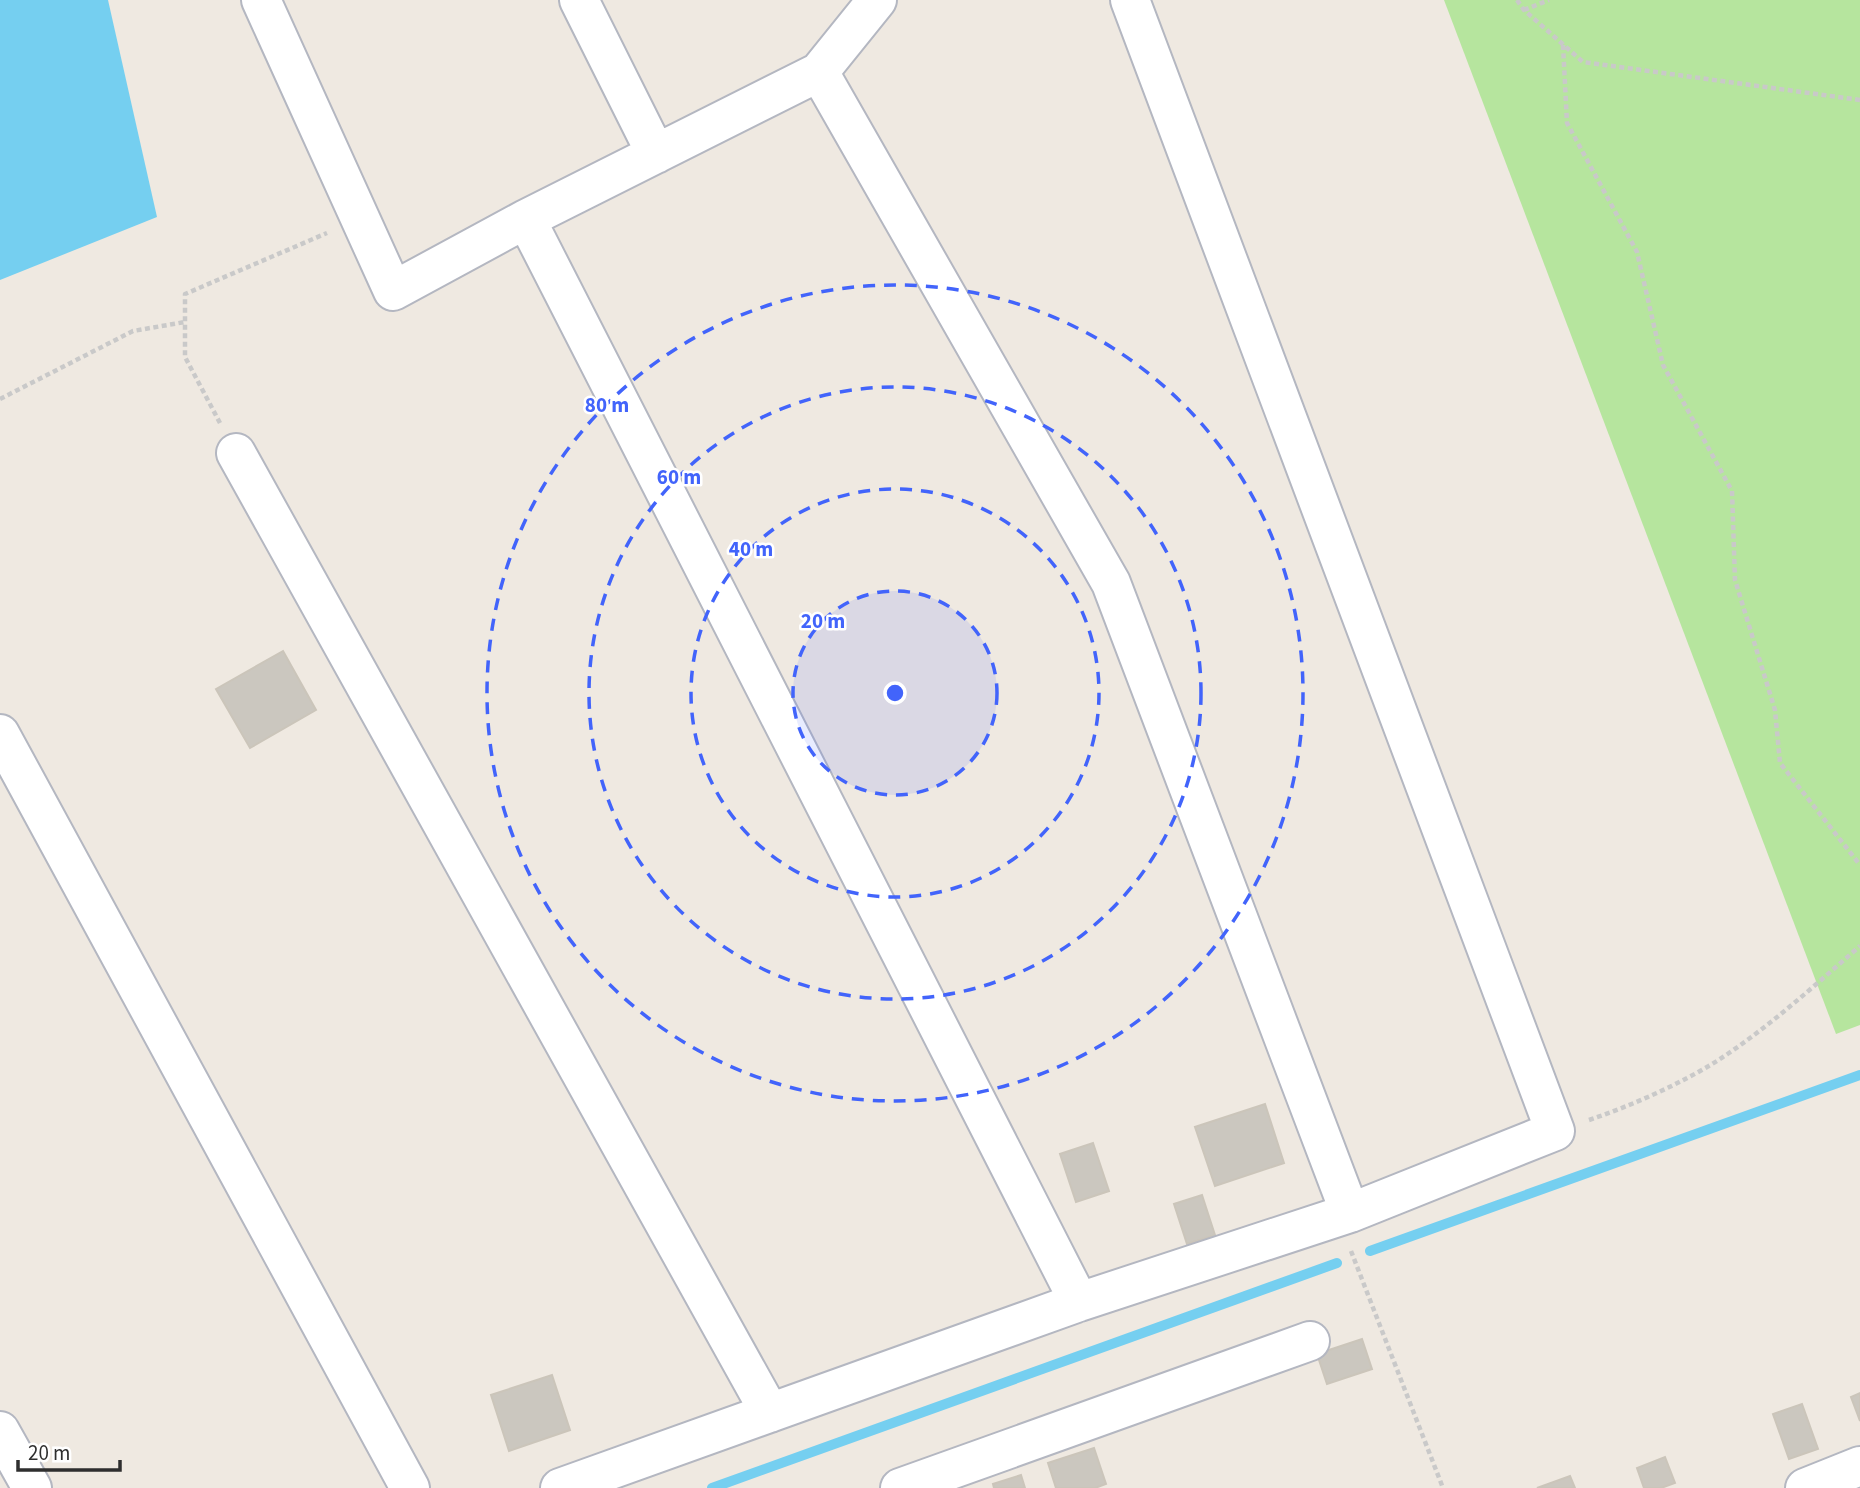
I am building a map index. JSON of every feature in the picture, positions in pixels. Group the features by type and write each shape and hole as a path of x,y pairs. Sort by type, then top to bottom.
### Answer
{"street":[{"path":"261,0 393,291 526,219 819,72 858,8"},
{"path":"579,0 656,154"},
{"path":"560,1488 1079,1302 1344,1215 1555,1131 1130,0"},
{"path":"819,72 1111,583 1344,1215"},
{"path":"526,219 1079,1302"},
{"path":"236,453 770,1413"},
{"path":"0,734 410,1488"},
{"path":"900,1488 1310,1341"},
{"path":"0,1431 32,1488"},
{"path":"1805,1488 1858,1474"}],"path":[{"path":"1517,0 1524,10 1583,62 1860,100"},
{"path":"1524,10 1549,0"},
{"path":"1563,45 1567,123 1637,252 1663,365 1732,491 1735,580 1775,710 1780,763 1860,865"},
{"path":"236,453 185,357 185,294 360,219"},
{"path":"0,399 133,331 185,322"},
{"path":"1555,1131 1627,1107 1716,1061 1785,1012 1860,946"},
{"path":"1344,1215 1443,1488"}],"green space":[{"path":"1444,0 1860,0 1860,1025 1836,1034"}],"water":[{"path":"0,0 108,0 157,217 0,280"}],"building":[{"path":"283,651 316,710 250,748 216,689"},
{"path":"1265,1104 1284,1163 1215,1186 1195,1127"},
{"path":"1093,1143 1109,1191 1076,1202 1060,1154"},
{"path":"1202,1195 1215,1235 1187,1244 1174,1204"},
{"path":"1362,1339 1372,1369 1327,1384 1317,1354"},
{"path":"552,1375 570,1430 509,1451 491,1395"},
{"path":"1860,1393 1860,1421 1851,1397"},
{"path":"1802,1404 1818,1449 1789,1459 1773,1414"},
{"path":"1094,1448 1106,1484 1095,1488 1056,1488 1048,1463"},
{"path":"1665,1457 1675,1483 1661,1488 1644,1488 1637,1468"},
{"path":"1021,1475 1025,1488 994,1488 993,1484"},
{"path":"1570,1476 1575,1488 1537,1488"}],"waterway":[{"path":"1370,1251 1860,1075"},
{"path":"712,1488 1337,1263"}]}
